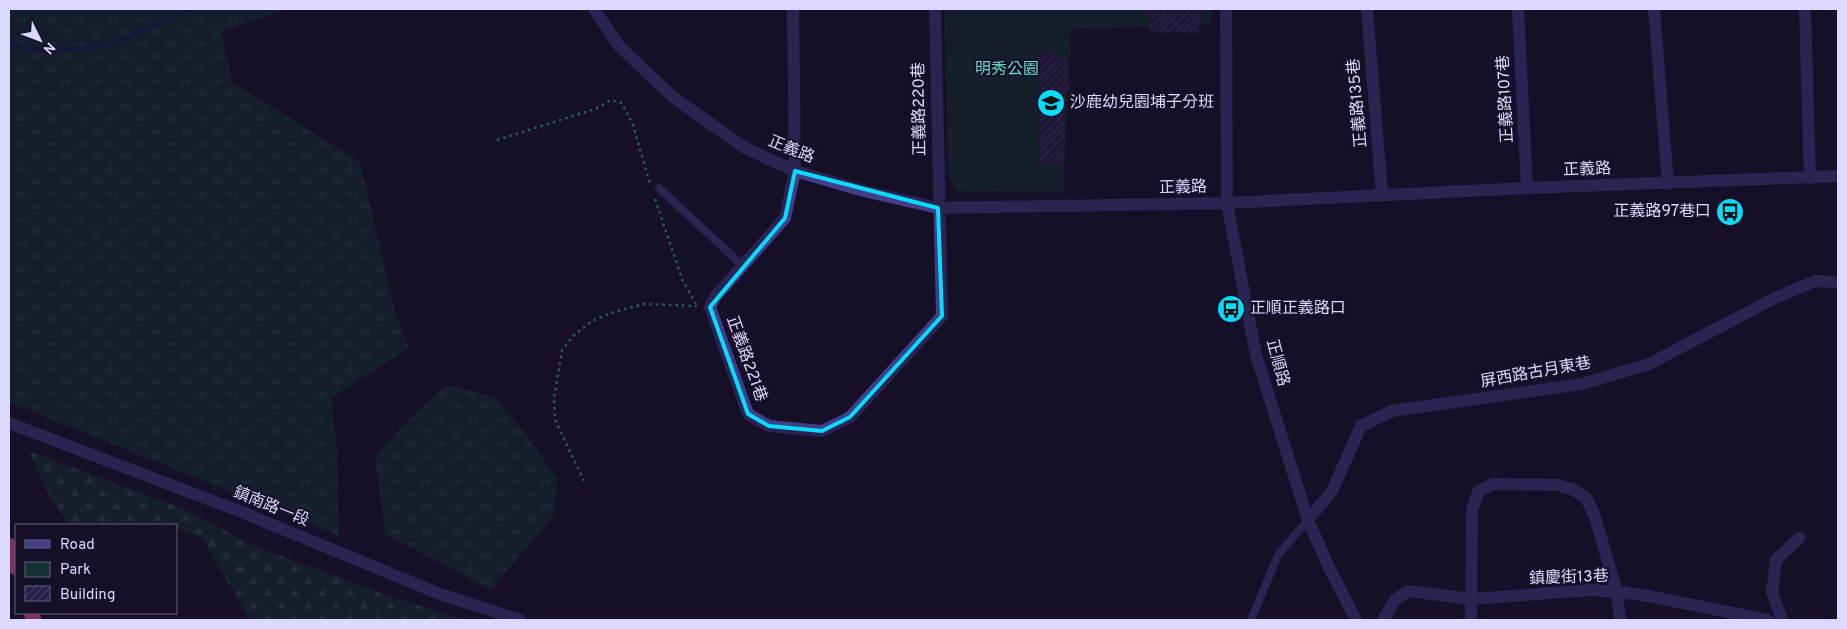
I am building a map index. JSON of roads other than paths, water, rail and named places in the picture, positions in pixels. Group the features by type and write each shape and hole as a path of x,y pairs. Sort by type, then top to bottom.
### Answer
{"highway":[{"path":"9,545 15,565"}],"street":[{"name":"正義路","path":"594,9 619,46 673,97 745,148 795,171 864,192 938,208 1227,204 1526,188 1838,176"},
{"name":"正義路221巷","path":"793,9 795,171 785,218 715,297 710,307 748,414 769,426 822,432 850,417 942,316 938,208"},
{"name":"正義路220巷","path":"935,9 938,208"},
{"name":"正順路","path":"1226,9 1227,204 1256,355 1308,520 1356,620"},
{"name":"正義路135巷","path":"1367,9 1382,195"},
{"name":"正義路107巷","path":"1518,9 1526,188"},
{"path":"1654,9 1668,184"},
{"path":"1805,9 1810,178"},
{"name":"屏西路古月東巷","path":"1308,520 1332,491 1362,426 1392,411 1582,384 1649,364 1775,298 1815,281 1838,282"},
{"name":"鎮南路一段","path":"9,423 239,511 440,594 520,620"},
{"path":"1471,620 1472,510 1478,492 1492,484 1558,485 1574,490 1586,498 1594,514 1617,592 1620,620"},
{"path":"1782,620 1772,592 1776,560 1799,538"},
{"name":"鎮慶街13巷","path":"1383,620 1395,600 1408,591 1472,599 1591,590 1643,594 1768,620"}],"lane":[{"path":"655,188 743,266"},
{"path":"1251,620 1278,554 1308,520"}],"waterway":[{"path":"9,44 46,51 107,46 192,9"}],"place":[{"name":"沙鹿幼兒園埔子分班","path":"1051,103"},
{"name":"正義路97巷口","path":"1730,212"},
{"name":"正順正義路口","path":"1231,309"}],"park label":[{"name":"明秀公園","path":"1007,70"}]}
